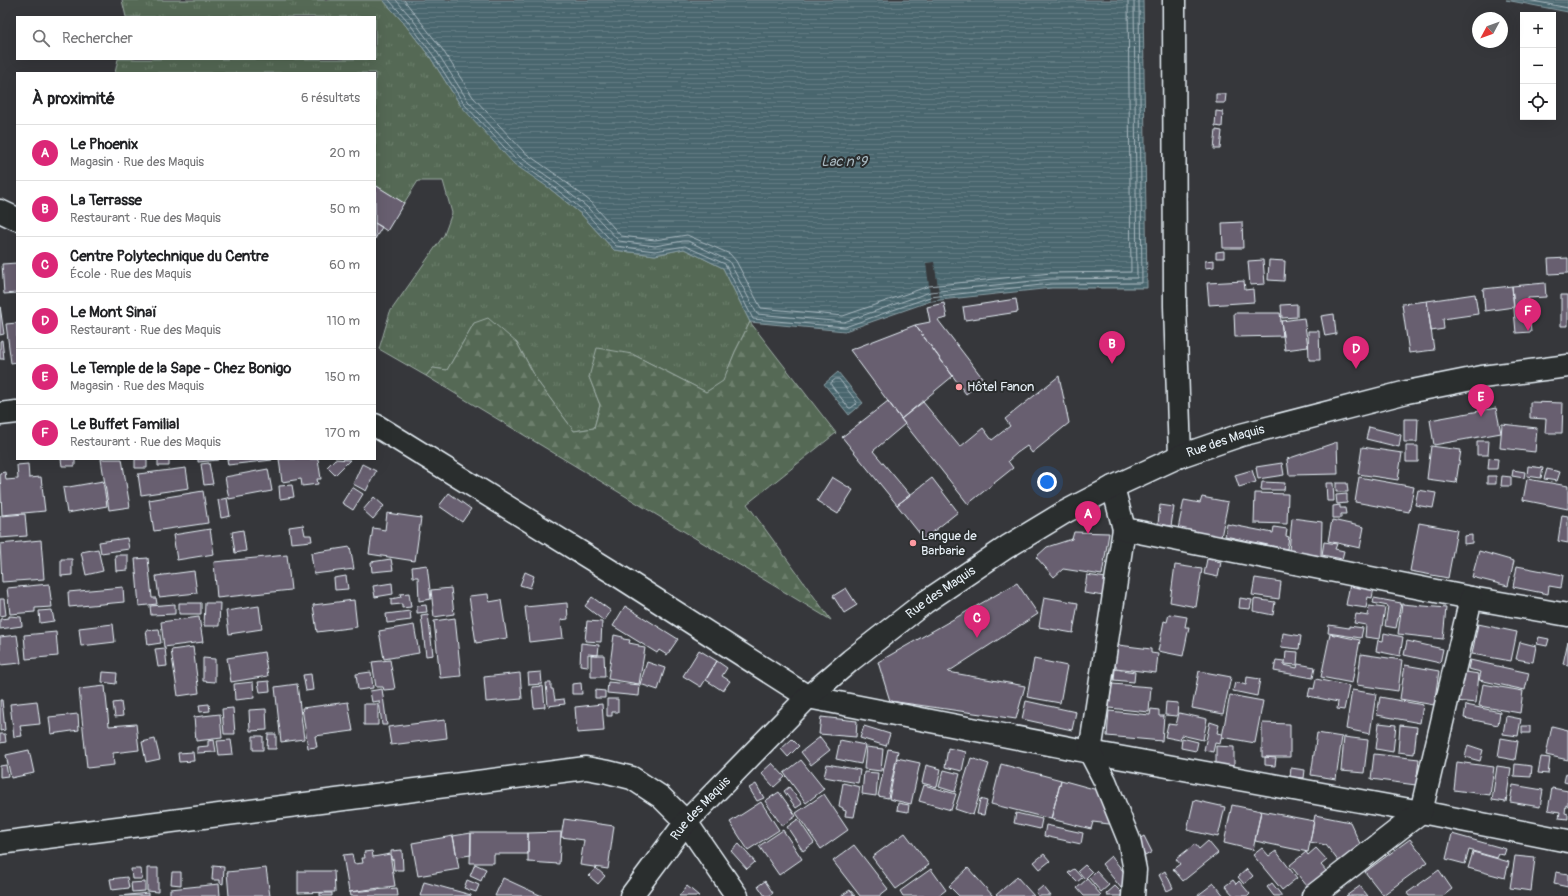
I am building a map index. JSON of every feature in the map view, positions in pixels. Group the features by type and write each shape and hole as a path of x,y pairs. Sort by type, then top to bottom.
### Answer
{"street":[{"path":"1174,0 1175,306 1180,456"},
{"path":"0,211 16,219"},
{"name":"Rue des Maquis","path":"631,896 686,822 808,697 851,660 924,603 1007,547 1065,512 1112,487 1180,456 1241,434 1407,392 1482,377 1568,366"},
{"path":"0,414 16,412"},
{"path":"376,426 622,578 808,697 1090,752 1421,812 1568,841"},
{"path":"1112,487 1124,529 1090,752 1105,780 1129,840 1135,870 1133,896"},
{"path":"1124,529 1471,598 1568,615"},
{"path":"1313,896 1421,812 1471,598"},
{"path":"0,843 586,768 632,778 661,797 686,822 737,896"}],"green space":[{"path":"122,0 383,0 403,22 430,57 461,106 549,188 581,214 614,250 655,255 684,249 723,268 750,322 735,352 723,382 706,392 632,354 589,377 600,405 594,428 574,431 538,382 517,343 474,323 447,370 433,368 426,376 379,349 390,312 444,235 452,213 443,181 418,181 404,203 376,186 376,72 115,72 118,60 376,60 376,16 126,16"},
{"path":"488,318 517,343 538,382 574,431 594,428 600,405 589,377 597,348 632,354 706,392 723,381 750,322 836,433 747,504 831,620 426,376 433,368 447,370 474,323"}],"water":[{"name":"Lac n°9","path":"383,0 1143,0 1147,288 1052,288 931,301 845,331 750,322 723,268 684,249 655,255 614,250 581,214 549,188 514,164 461,106 430,57 403,22"},
{"path":"1506,0 1568,0 1568,12"},
{"path":"838,372 863,403 849,415 824,384"}],"pier":[{"path":"934,262 940,299 931,301 926,263"}],"building":[{"path":"1216,94 1226,94 1225,103 1216,103"},
{"path":"1216,111 1223,112 1222,127 1215,126"},
{"path":"1216,130 1222,131 1220,149 1214,149"},
{"path":"376,186 404,203 387,231 376,224"},
{"path":"1242,222 1243,248 1223,248 1222,223"},
{"path":"376,224 382,227 376,237"},
{"path":"1224,251 1224,258 1216,258 1216,252"},
{"path":"1568,258 1568,273 1549,274 1548,259"},
{"path":"1214,260 1214,267 1205,268 1205,261"},
{"path":"1263,260 1265,284 1250,285 1248,261"},
{"path":"1269,260 1285,261 1284,281 1268,280"},
{"path":"16,263 16,293 4,294 2,264"},
{"path":"1244,281 1245,290 1253,289 1254,302 1209,305 1207,283"},
{"path":"1545,283 1546,297 1528,298 1531,332 1516,333 1512,286"},
{"path":"1512,286 1514,307 1485,311 1483,289"},
{"path":"1475,294 1478,314 1443,319 1444,329 1431,331 1427,301"},
{"path":"1561,295 1568,295 1568,326 1561,326"},
{"path":"1016,299 1018,312 965,320 963,307"},
{"path":"1427,301 1434,350 1409,353 1402,304"},
{"path":"944,303 947,318 938,320 984,380 966,394 915,325 930,322 927,307"},
{"path":"1297,304 1297,317 1282,318 1281,305"},
{"path":"0,306 4,334 0,335"},
{"path":"1234,313 1280,313 1283,336 1235,337"},
{"path":"1334,314 1336,334 1325,336 1321,316"},
{"path":"1304,318 1308,347 1285,350 1281,321"},
{"path":"16,323 16,362 11,363 6,324"},
{"path":"915,325 953,376 901,419 850,350"},
{"path":"1308,331 1319,331 1320,360 1309,360"},
{"path":"2,340 4,359 0,359 0,341"},
{"path":"1059,376 1069,423 1032,453 1027,446 1017,453 1008,461 1013,468 968,504 901,419 923,402 960,447 983,428 992,440 1010,426 1005,419"},
{"path":"888,401 905,424 873,451 910,495 897,505 842,437"},
{"path":"1530,402 1563,403 1562,433 1545,433 1546,419 1530,418"},
{"path":"1496,408 1501,433 1434,445 1430,420"},
{"path":"1404,419 1418,419 1417,442 1404,442"},
{"path":"1502,424 1537,428 1535,452 1500,448"},
{"path":"1369,427 1401,435 1399,447 1366,439"},
{"path":"1477,441 1489,441 1488,455 1477,455"},
{"path":"1337,442 1338,474 1289,475 1287,459"},
{"path":"1406,446 1418,446 1418,462 1406,462"},
{"path":"1431,446 1461,450 1456,483 1427,479"},
{"path":"1362,447 1402,453 1398,480 1358,474"},
{"path":"1489,458 1498,459 1497,469 1488,469"},
{"path":"61,460 75,460 75,466 62,466"},
{"path":"101,460 122,460 130,507 109,510"},
{"path":"135,460 147,460 147,468 135,468"},
{"path":"158,460 169,460 169,466 158,466"},
{"path":"198,460 218,460 198,462"},
{"path":"227,460 272,460 228,465"},
{"path":"279,460 318,460 321,479 317,479 318,484 302,486 301,479 282,482"},
{"path":"334,460 350,460 335,475 327,467"},
{"path":"209,463 213,484 204,485 201,464"},
{"path":"1282,463 1284,475 1258,479 1256,467"},
{"path":"28,464 29,478 41,477 45,511 2,515 0,473 5,472 6,480 18,479 17,465"},
{"path":"362,464 376,471 366,491 353,484"},
{"path":"1528,466 1543,468 1541,478 1527,476"},
{"path":"186,468 189,488 141,495 138,474"},
{"path":"268,469 272,491 229,499 225,477"},
{"path":"1547,469 1560,472 1557,481 1544,479"},
{"path":"1252,470 1256,482 1239,487 1235,475"},
{"path":"1513,470 1525,472 1524,478 1512,476"},
{"path":"1487,476 1496,476 1496,484 1487,484"},
{"path":"1502,476 1511,477 1511,486 1501,486"},
{"path":"832,477 853,490 838,514 817,501"},
{"path":"1359,477 1414,487 1409,512 1355,502"},
{"path":"932,478 958,512 924,539 897,505"},
{"path":"1527,479 1568,486 1568,509 1523,500"},
{"path":"103,481 107,506 67,513 63,488"},
{"path":"1262,482 1285,483 1284,490 1261,490"},
{"path":"1326,483 1333,483 1334,501 1327,501"},
{"path":"1336,483 1347,483 1348,492 1336,492"},
{"path":"292,485 294,497 280,499 279,486"},
{"path":"352,487 363,494 353,510 342,503"},
{"path":"1418,490 1436,493 1433,508 1415,505"},
{"path":"203,491 208,523 154,531 149,500"},
{"path":"449,493 471,509 462,522 439,506"},
{"path":"1255,493 1288,494 1287,524 1254,523"},
{"path":"1347,494 1347,503 1337,504 1336,495"},
{"path":"374,497 384,506 373,519 363,510"},
{"path":"1202,497 1228,502 1221,537 1178,529 1184,500 1200,503"},
{"path":"227,498 230,516 221,518 218,500"},
{"path":"1160,505 1174,507 1171,526 1158,524"},
{"path":"1340,505 1340,508 1345,508 1346,514 1341,514 1341,518 1333,518 1333,506"},
{"path":"387,513 421,518 415,561 369,554 373,528 385,530"},
{"path":"25,514 27,536 0,538 0,516"},
{"path":"1562,515 1568,516 1568,543 1558,541"},
{"path":"1292,518 1322,522 1321,556 1289,551"},
{"path":"1332,520 1364,527 1360,548 1328,541"},
{"path":"1419,523 1457,530 1448,578 1410,571"},
{"path":"1227,524 1273,533 1274,527 1287,529 1286,536 1289,537 1287,549 1225,536"},
{"path":"303,525 305,535 311,535 312,541 291,543 289,527"},
{"path":"210,529 214,554 177,560 173,535"},
{"path":"243,530 246,551 235,553 232,532"},
{"path":"1074,532 1109,533 1102,575 1063,569 1054,577 1036,557 1047,547 1072,539"},
{"path":"1472,535 1472,543 1464,544 1464,536"},
{"path":"127,538 129,549 101,553 99,542"},
{"path":"41,540 44,579 2,582 0,544"},
{"path":"1324,542 1337,544 1335,549 1344,551 1342,559 1322,555"},
{"path":"350,547 354,569 314,574 311,553"},
{"path":"98,549 103,571 86,575 81,552"},
{"path":"1479,551 1514,561 1508,586 1472,577"},
{"path":"115,555 128,555 128,570 116,571"},
{"path":"287,555 291,590 217,598 214,562"},
{"path":"148,558 152,598 156,598 157,604 139,606 135,559"},
{"path":"61,559 72,559 72,575 61,576"},
{"path":"391,559 393,570 372,572 371,562"},
{"path":"1207,559 1221,562 1218,577 1204,574"},
{"path":"427,565 431,599 419,601 418,577 413,577 412,567"},
{"path":"1175,565 1202,569 1196,607 1170,602"},
{"path":"1517,566 1563,575 1561,588 1549,586 1548,594 1513,587"},
{"path":"194,571 197,593 159,597 156,576"},
{"path":"525,572 534,576 530,588 520,585"},
{"path":"1087,575 1106,578 1104,596 1084,593"},
{"path":"346,576 348,589 335,590 334,578"},
{"path":"1255,578 1281,582 1279,599 1252,595"},
{"path":"392,583 393,594 375,597 373,586"},
{"path":"1017,583 1038,614 948,672 1025,686 1016,719 890,701 878,662"},
{"path":"49,584 52,607 35,608 35,612 10,614 7,588"},
{"path":"1350,584 1374,588 1372,598 1368,597 1366,608 1346,605"},
{"path":"123,587 124,602 69,607 68,592"},
{"path":"451,588 454,614 434,617 431,590"},
{"path":"846,588 857,605 844,613 833,596"},
{"path":"409,593 411,607 402,608 402,604 391,605 391,599 401,597 400,594"},
{"path":"488,594 489,602 501,600 507,638 476,643 469,596"},
{"path":"592,597 611,611 604,621 585,606"},
{"path":"1044,597 1078,603 1073,633 1039,627"},
{"path":"1240,598 1252,600 1250,609 1239,608"},
{"path":"1374,598 1401,603 1396,628 1385,626 1388,606 1373,603"},
{"path":"0,599 4,599 6,615 0,616"},
{"path":"1254,599 1275,602 1273,615 1253,611"},
{"path":"354,600 357,627 317,632 313,605"},
{"path":"179,603 201,603 201,614 179,614"},
{"path":"205,603 220,603 219,626 204,626"},
{"path":"567,603 568,619 561,620 563,638 529,642 525,607"},
{"path":"175,604 175,614 151,615 150,606"},
{"path":"1402,604 1446,608 1443,639 1398,634"},
{"path":"426,605 427,612 417,613 417,606"},
{"path":"259,606 262,629 229,634 226,611"},
{"path":"625,606 678,639 667,655 659,650 657,653 613,626"},
{"path":"1369,606 1385,608 1380,639 1365,637 1366,625 1354,623 1356,614 1368,616"},
{"path":"52,610 54,621 40,623 39,611"},
{"path":"410,611 411,620 387,623 386,614"},
{"path":"428,614 433,655 426,656 421,615"},
{"path":"1169,614 1187,617 1185,627 1189,627 1183,656 1158,651 1164,621 1167,622"},
{"path":"9,616 21,617 22,626 0,629 0,619 9,618"},
{"path":"199,617 203,642 164,647 161,622"},
{"path":"455,618 461,676 440,678 434,621"},
{"path":"587,621 602,622 601,642 585,641"},
{"path":"113,624 115,642 81,646 79,628"},
{"path":"1478,624 1517,632 1511,661 1472,654"},
{"path":"414,625 419,653 384,659 379,631"},
{"path":"1329,625 1349,628 1349,626 1363,628 1361,638 1328,633"},
{"path":"159,629 161,643 148,645 146,630"},
{"path":"56,632 58,656 26,659 24,635"},
{"path":"1283,633 1301,636 1299,649 1281,647"},
{"path":"1384,633 1403,637 1400,656 1376,651 1378,640 1383,641"},
{"path":"1330,634 1360,640 1352,683 1321,677"},
{"path":"17,635 21,663 0,665 0,637"},
{"path":"614,635 623,637 623,639 630,640 629,643 645,648 639,684 608,679"},
{"path":"1539,637 1549,639 1547,646 1537,644"},
{"path":"1407,641 1443,649 1440,663 1404,655"},
{"path":"1568,641 1568,665 1563,664"},
{"path":"1520,642 1536,646 1533,662 1516,659"},
{"path":"581,643 599,645 598,655 588,654 588,666 580,665"},
{"path":"1110,644 1151,649 1151,653 1158,654 1156,673 1116,668 1116,665 1107,664"},
{"path":"193,647 199,693 178,696 171,650"},
{"path":"165,648 167,666 158,667 155,649"},
{"path":"699,650 717,661 701,687 683,676"},
{"path":"1286,651 1298,652 1297,665 1285,664"},
{"path":"264,652 268,676 231,682 227,658"},
{"path":"1361,654 1402,660 1398,691 1357,685"},
{"path":"591,655 604,655 605,677 591,677"},
{"path":"203,658 215,659 215,682 203,681"},
{"path":"1034,659 1067,666 1060,703 1027,697"},
{"path":"390,660 395,689 384,690 383,687 376,687 372,662"},
{"path":"1276,660 1284,661 1284,665 1297,668 1298,664 1315,667 1313,678 1274,671"},
{"path":"1470,660 1529,673 1525,690 1479,680 1481,672 1468,669"},
{"path":"717,661 727,668 722,676 730,681 723,691 706,680"},
{"path":"647,662 665,668 658,690 640,684"},
{"path":"1405,665 1439,671 1434,705 1400,699"},
{"path":"1115,669 1135,672 1134,682 1114,680"},
{"path":"1199,671 1231,677 1223,714 1192,708"},
{"path":"1459,671 1479,674 1476,703 1456,701"},
{"path":"103,672 117,673 116,684 102,682"},
{"path":"371,672 373,688 358,690 356,674"},
{"path":"541,672 542,684 529,685 528,673"},
{"path":"520,673 522,699 486,702 484,677"},
{"path":"311,674 313,690 306,691 303,675"},
{"path":"1247,677 1260,679 1257,696 1233,691 1235,682 1246,685"},
{"path":"1316,679 1349,686 1344,710 1337,709 1338,702 1308,696 1310,688 1314,689"},
{"path":"269,681 270,691 260,692 258,682"},
{"path":"253,682 254,698 235,700 234,684"},
{"path":"608,682 640,685 639,696 607,693"},
{"path":"546,683 551,683 551,689 553,689 555,700 564,699 565,704 548,706"},
{"path":"581,683 582,694 572,694 572,684"},
{"path":"297,684 304,739 281,742 275,687"},
{"path":"1112,684 1151,687 1149,712 1109,708"},
{"path":"1483,684 1523,691 1520,713 1479,706"},
{"path":"105,686 109,726 136,724 139,750 113,753 114,765 87,768 79,689"},
{"path":"543,686 545,707 534,708 532,687"},
{"path":"382,689 387,725 382,725 379,701 372,702 370,691"},
{"path":"595,690 605,691 605,698 595,698"},
{"path":"1352,690 1376,694 1370,734 1346,729"},
{"path":"1230,695 1263,701 1255,743 1222,737"},
{"path":"1380,697 1423,705 1420,723 1377,715"},
{"path":"607,699 618,699 618,712 612,712 612,716 607,716"},
{"path":"0,700 2,700 5,730 0,731"},
{"path":"37,701 40,724 20,726 22,736 14,737 10,704"},
{"path":"1026,701 1076,712 1072,730 1022,719"},
{"path":"121,702 123,716 115,717 113,703"},
{"path":"348,702 353,731 315,736 317,747 308,748 302,708"},
{"path":"1166,702 1178,703 1177,716 1165,715"},
{"path":"209,704 210,711 200,712 199,705"},
{"path":"364,704 378,704 378,725 364,725"},
{"path":"602,704 604,731 577,733 575,707"},
{"path":"1466,705 1500,712 1498,725 1464,718"},
{"path":"233,708 235,734 224,734 222,709"},
{"path":"266,709 267,730 250,731 249,710"},
{"path":"1151,709 1159,710 1159,716 1164,716 1162,741 1107,736 1109,711 1150,715"},
{"path":"1179,713 1207,719 1203,740 1181,735 1180,740 1165,737 1168,724 1176,725"},
{"path":"78,714 79,730 51,734 49,717"},
{"path":"220,714 222,738 196,741 194,717"},
{"path":"1506,716 1521,719 1518,736 1503,734"},
{"path":"821,717 857,721 856,737 819,734"},
{"path":"445,720 447,738 391,745 388,727"},
{"path":"1210,722 1219,725 1217,733 1222,734 1220,744 1215,743 1213,752 1204,750"},
{"path":"1262,723 1290,724 1290,757 1262,757"},
{"path":"1379,723 1396,725 1393,752 1376,749"},
{"path":"1400,725 1417,727 1414,754 1398,752"},
{"path":"864,726 890,734 886,746 860,738"},
{"path":"1522,726 1530,726 1530,733 1522,733"},
{"path":"1552,726 1568,730 1568,760 1546,755"},
{"path":"1317,733 1342,737 1336,779 1311,775"},
{"path":"0,734 5,734 6,742 0,743"},
{"path":"268,734 276,734 276,749 267,749"},
{"path":"253,736 263,736 263,750 253,750"},
{"path":"820,737 830,750 811,765 801,752"},
{"path":"1344,737 1368,740 1364,773 1341,771"},
{"path":"1182,738 1198,742 1196,751 1181,748"},
{"path":"1501,738 1518,741 1515,760 1498,757"},
{"path":"155,739 160,759 146,762 142,742"},
{"path":"792,739 799,746 788,757 781,749"},
{"path":"214,740 216,752 197,753 197,747 208,746 208,741"},
{"path":"231,740 233,754 219,755 217,741"},
{"path":"840,740 865,745 861,764 836,759"},
{"path":"1468,745 1483,750 1480,761 1465,757"},
{"path":"1216,746 1234,747 1234,766 1216,766"},
{"path":"866,747 883,749 881,771 864,769"},
{"path":"948,748 966,752 962,771 945,767"},
{"path":"888,749 898,751 888,798 878,796"},
{"path":"29,750 34,773 11,778 6,755"},
{"path":"193,752 194,761 179,762 178,753"},
{"path":"1374,754 1419,759 1416,785 1371,779"},
{"path":"1265,757 1276,758 1275,766 1265,765"},
{"path":"1541,757 1550,758 1548,774 1538,773"},
{"path":"897,758 920,763 911,804 889,799"},
{"path":"971,758 989,764 973,815 955,809"},
{"path":"801,760 824,789 806,803 784,773"},
{"path":"1457,762 1494,767 1490,795 1454,790"},
{"path":"772,763 785,777 774,787 761,773"},
{"path":"827,764 860,770 858,783 824,777"},
{"path":"1001,764 1061,780 1051,819 991,804"},
{"path":"1515,764 1532,766 1531,777 1514,776"},
{"path":"6,765 8,776 0,777 0,766"},
{"path":"926,765 941,769 937,787 922,783"},
{"path":"1497,766 1511,768 1506,802 1492,800"},
{"path":"1291,768 1305,770 1304,778 1290,777"},
{"path":"944,770 960,774 955,792 939,787"},
{"path":"864,772 878,773 876,796 862,794"},
{"path":"1566,773 1568,774 1568,783 1564,782"},
{"path":"1061,780 1101,791 1115,821 1109,824 1093,822 1091,829 1051,819"},
{"path":"843,783 860,787 854,817 845,816 846,811 839,806"},
{"path":"756,784 764,798 757,801 749,788"},
{"path":"924,785 956,794 951,810 919,801"},
{"path":"1513,785 1543,790 1540,807 1510,802"},
{"path":"789,787 802,804 796,808 784,791"},
{"path":"1552,788 1568,791 1568,806 1566,805 1565,813 1568,814 1568,819 1559,818 1560,812 1548,810"},
{"path":"779,792 796,816 782,826 765,801"},
{"path":"824,794 848,830 821,849 796,813"},
{"path":"980,799 987,801 984,815 977,814"},
{"path":"1194,800 1225,807 1218,837 1187,830"},
{"path":"761,802 779,830 748,850 730,822"},
{"path":"898,803 909,805 908,812 897,810"},
{"path":"1232,805 1261,811 1253,850 1224,843"},
{"path":"1261,811 1314,821 1308,852 1255,841"},
{"path":"1016,813 1042,819 1040,829 1014,823"},
{"path":"1315,815 1350,822 1361,846 1339,862 1326,845 1310,842"},
{"path":"564,819 614,826 608,869 580,865 584,840 561,837"},
{"path":"798,819 814,843 803,851 787,827"},
{"path":"1046,825 1083,833 1081,844 1044,836"},
{"path":"783,830 802,859 779,875 759,846"},
{"path":"561,832 559,864 528,862 528,833"},
{"path":"471,833 528,833 528,854 494,854 494,863 470,863"},
{"path":"471,833 471,855 457,857 453,836"},
{"path":"905,833 929,865 896,889 872,857"},
{"path":"1452,834 1506,849 1504,855 1499,854 1497,858 1469,850 1465,864 1446,859"},
{"path":"453,836 459,869 418,876 412,843"},
{"path":"1144,836 1152,852 1145,856 1137,840"},
{"path":"1410,839 1428,862 1383,895 1365,872"},
{"path":"1208,841 1218,853 1183,881 1173,869 1180,864 1176,859 1195,844 1199,849"},
{"path":"739,844 755,862 747,869 731,851"},
{"path":"854,845 888,889 879,896 860,896 833,861"},
{"path":"1262,848 1269,856 1276,851 1297,878 1282,890 1253,855"},
{"path":"1316,848 1327,860 1321,865 1327,872 1311,891 1290,865 1306,852 1308,855"},
{"path":"402,850 403,870 394,870 393,859 391,860 391,851"},
{"path":"372,851 373,857 390,854 395,886 349,892 343,855 352,854 354,864 363,863 362,858 365,858 364,852"},
{"path":"1473,852 1509,862 1505,878 1468,868"},
{"path":"1044,854 1050,861 1040,869 1034,862"},
{"path":"1111,856 1131,881 1121,888 1102,864"},
{"path":"1515,856 1535,858 1531,891 1510,888"},
{"path":"475,864 486,869 481,881 470,876"},
{"path":"1085,865 1092,872 1085,879 1078,871"},
{"path":"213,866 224,867 223,884 220,883 220,880 212,880"},
{"path":"147,868 158,868 158,892 147,891"},
{"path":"266,868 270,896 229,896 227,872"},
{"path":"596,868 605,876 598,884 589,876"},
{"path":"968,868 993,896 959,896 949,886"},
{"path":"131,869 141,869 142,879 132,879"},
{"path":"931,869 946,890 938,896 903,896 900,891"},
{"path":"1074,869 1082,878 1077,882 1068,873"},
{"path":"1247,869 1253,876 1244,884 1238,877"},
{"path":"1439,870 1452,889 1443,896 1409,896 1407,893"},
{"path":"298,871 334,871 335,892 298,893"},
{"path":"1096,871 1109,885 1101,892 1089,878"},
{"path":"1165,871 1173,888 1167,891 1159,875"},
{"path":"172,872 181,872 181,885 171,884"},
{"path":"1556,872 1568,874 1568,887 1554,884"},
{"path":"127,877 129,888 112,890 110,879"},
{"path":"1017,877 1034,896 996,895"},
{"path":"503,878 542,896 495,896"},
{"path":"1087,879 1101,895 1084,896 1077,888"},
{"path":"467,880 479,885 476,892 464,888"},
{"path":"1233,880 1236,884 1239,881 1250,894 1248,896 1234,896 1225,886"},
{"path":"765,881 773,893 769,896 765,896 758,886"},
{"path":"145,882 145,891 132,892 131,883"},
{"path":"424,882 471,895 471,896 420,896"},
{"path":"1214,883 1224,896 1197,896"},
{"path":"1272,883 1282,896 1274,896 1267,887"},
{"path":"219,884 220,896 170,896 170,889"},
{"path":"687,886 699,896 679,896"},
{"path":"1043,886 1051,896 1038,896 1036,892"},
{"path":"1115,886 1124,895 1107,896 1106,894"},
{"path":"1360,886 1368,896 1346,896"},
{"path":"397,888 398,896 351,896 350,892"},
{"path":"850,890 855,896 841,896"},
{"path":"148,893 148,896 119,896"},
{"path":"320,893 332,893 332,896 320,896"}],"place":[{"name":"Le Buffet Familial","path":"1528,331"},
{"name":"La Terrasse","path":"1112,364"},
{"name":"Le Mont Sinaï","path":"1356,369"},
{"name":"Hôtel Fanon","path":"959,387"},
{"name":"Le Temple de la Sape - Chez Bonigo","path":"1481,417"},
{"name":"Le Phoenix","path":"1088,534"},
{"name":"Langue de Barbarie","path":"913,543"},
{"name":"Centre Polytechnique du Centre","path":"977,638"}]}
